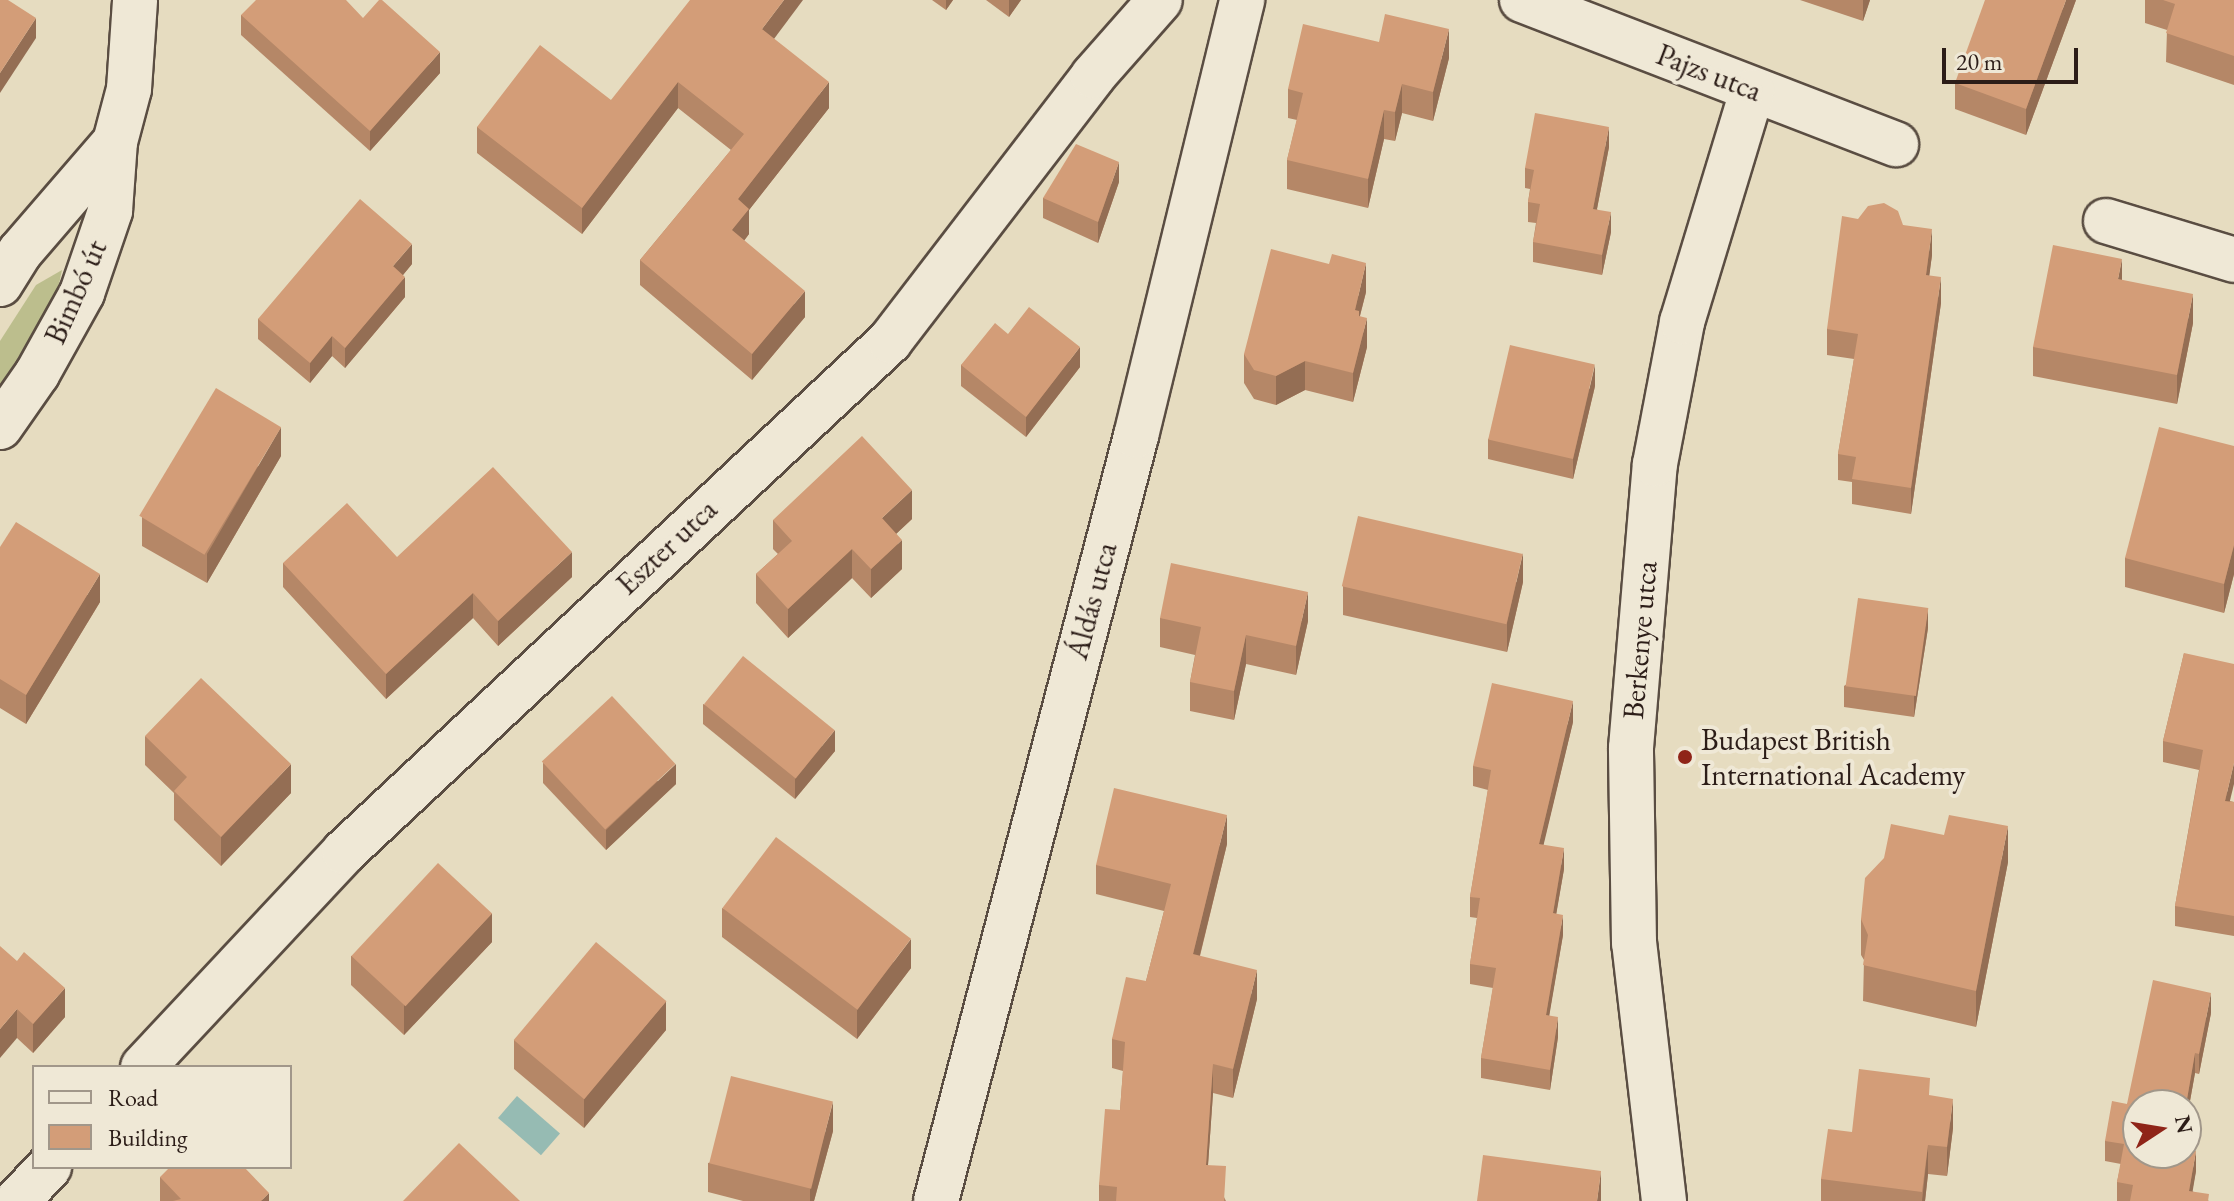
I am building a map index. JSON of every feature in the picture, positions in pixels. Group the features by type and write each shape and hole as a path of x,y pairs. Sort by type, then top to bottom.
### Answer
{"street":[{"name":"Bimbó út","path":"0,427 37,374 82,293 110,211 115,142 129,89 135,0"},
{"name":"Eszter utca","path":"145,1065 344,852 890,341 1093,76 1160,0"},
{"name":"Áldás utca","path":"936,1201 1136,436 1242,0"},
{"name":"Pajzs utca","path":"1522,0 1896,144"},
{"name":"Berkenye utca","path":"1664,1201 1634,943 1631,748 1657,450 1682,322 1752,91"},
{"name":"Bimbó út","path":"0,284 20,252 115,142"},
{"path":"2106,221 2234,260"},
{"path":"17,1201 47,1169"}],"green space":[{"path":"62,270 56,298 0,386 0,341 36,285"}],"water":[{"path":"517,1096 560,1133 541,1155 498,1118"}],"building":[{"path":"0,0 8,0 36,18 0,73"},
{"path":"256,0 346,0 363,18 382,0 440,52 370,131 241,15"},
{"path":"690,0 784,0 762,29 829,82 738,199 749,209 732,230 805,291 752,354 640,260 744,134 678,82 582,208 477,127 540,45 611,100"},
{"path":"1985,0 2066,0 2026,109 1955,83"},
{"path":"2163,0 2234,0 2234,56 2166,33 2175,4"},
{"path":"1385,14 1449,29 1433,92 1402,84 1395,112 1384,110 1368,179 1287,160 1303,93 1288,89 1303,24 1379,42"},
{"path":"1535,113 1609,127 1593,209 1611,212 1602,255 1533,242 1540,204 1528,202 1534,170 1525,168"},
{"path":"1076,144 1119,162 1098,222 1043,198"},
{"path":"360,199 412,244 393,266 405,277 345,348 332,336 310,363 258,319"},
{"path":"1884,203 1898,211 1903,225 1932,229 1926,275 1941,277 1911,488 1852,479 1856,457 1838,454 1858,334 1827,329 1842,216 1858,219 1868,206"},
{"path":"2053,245 2122,259 2118,279 2193,294 2177,375 2033,347"},
{"path":"1271,249 1329,264 1332,254 1366,263 1355,310 1359,311 1359,316 1367,318 1353,373 1305,361 1276,376 1254,370 1244,354"},
{"path":"1029,307 1080,347 1026,417 961,365 995,323 1008,334"},
{"path":"1510,345 1595,365 1573,459 1488,440"},
{"path":"216,388 281,427 204,555 139,516"},
{"path":"2159,427 2234,446 2234,545 2224,584 2125,558"},
{"path":"862,436 912,490 882,518 902,540 871,569 852,549 788,609 756,574 792,541 773,520"},
{"path":"493,467 572,552 498,621 473,593 386,674 283,563 347,503 397,557"},
{"path":"1358,516 1523,554 1506,624 1342,586"},
{"path":"16,522 100,574 26,695 0,679 0,547"},
{"path":"1171,563 1308,592 1296,646 1246,635 1234,691 1190,682 1201,627 1160,618"},
{"path":"1858,598 1928,608 1916,696 1846,686"},
{"path":"2184,653 2234,664 2234,763 2225,801 2234,802 2234,916 2175,906 2203,750 2163,741"},
{"path":"743,656 835,730 796,778 704,704"},
{"path":"201,678 291,764 221,837 174,791 187,777 145,736"},
{"path":"1492,683 1573,701 1539,844 1564,848 1553,913 1563,915 1546,1015 1558,1017 1550,1070 1481,1058 1496,968 1470,964 1480,898 1470,897 1491,770 1473,766"},
{"path":"612,696 675,764 605,829 542,761"},
{"path":"1114,788 1227,815 1193,954 1257,970 1233,1069 1213,1064 1206,1165 1226,1166 1224,1201 1116,1201 1117,1187 1099,1185 1105,1109 1120,1110 1125,1042 1112,1039 1126,977 1146,981 1171,884 1096,865"},
{"path":"1949,815 2008,826 1976,991 1863,965 1868,935 1861,919 1865,878 1884,858 1891,824 1944,835"},
{"path":"776,837 911,939 857,1010 722,908"},
{"path":"438,863 492,913 406,1006 351,956"},
{"path":"596,942 666,1001 584,1099 514,1040"},
{"path":"0,946 17,961 24,952 65,988 33,1024 17,1009 0,1029"},
{"path":"2153,980 2211,993 2189,1089 2130,1089"},
{"path":"1859,1069 1930,1078 1929,1095 1953,1099 1947,1147 1928,1145 1922,1192 1821,1179 1828,1129 1852,1132"},
{"path":"731,1076 833,1101 811,1189 709,1163"},
{"path":"2112,1101 2122,1103 2122,1144 2105,1141"},
{"path":"459,1143 520,1201 403,1201"},
{"path":"1483,1155 1601,1171 1597,1201 1477,1201"},
{"path":"2122,1155 2122,1169 2193,1169 2189,1191 2209,1194 2208,1201 2130,1201 2133,1185 2117,1182"},
{"path":"168,1169 246,1169 269,1193 261,1201 173,1201 181,1199 160,1177"}],"place":[{"name":"Budapest British International Academy","path":"1685,757"}]}
